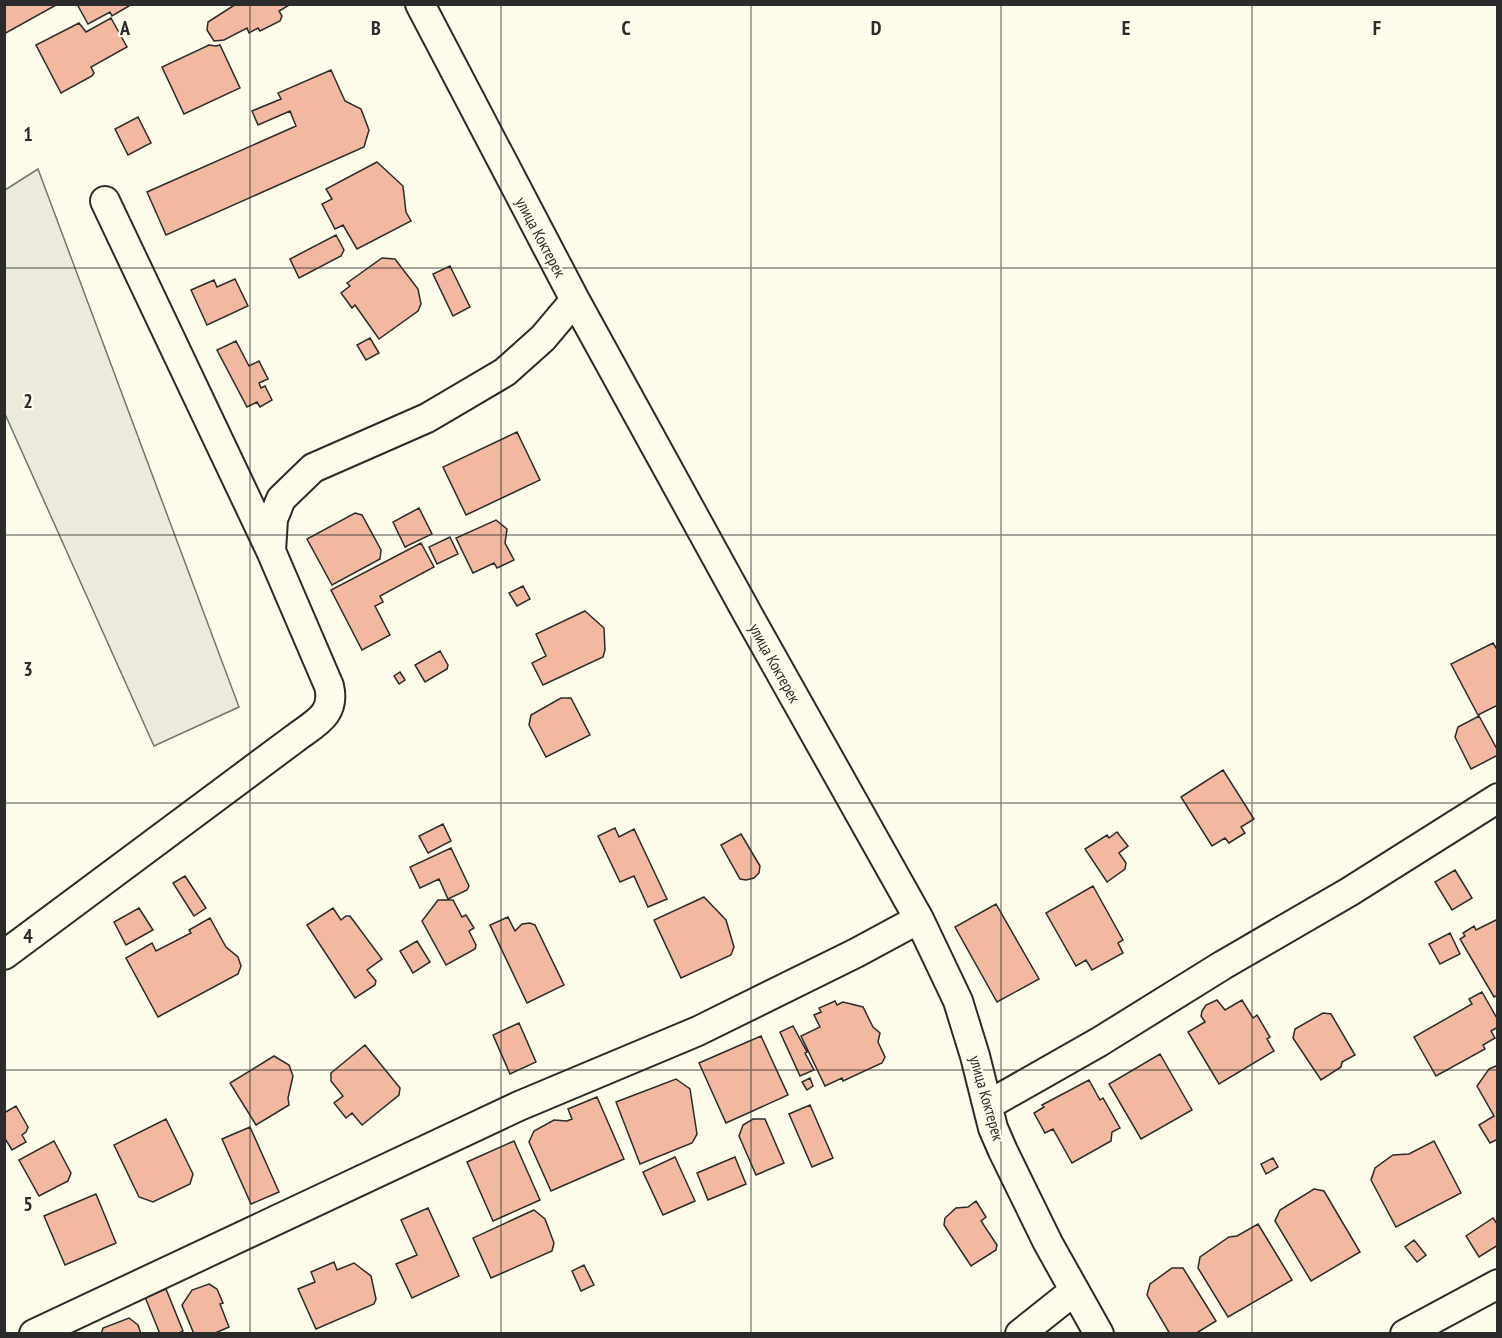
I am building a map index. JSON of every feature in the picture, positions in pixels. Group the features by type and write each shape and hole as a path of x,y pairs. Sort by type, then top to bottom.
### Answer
{"street":[{"name":"улица Коктерек","path":"420,4 575,300 919,919 958,1001 993,1128 1048,1243 1099,1334"},
{"path":"4,955 329,711 332,697 271,551 105,201"},
{"path":"271,551 273,519 281,499 313,468 428,418 505,372 543,338 575,300"},
{"path":"988,1105 1099,1042 1222,965 1349,892 1497,798"},
{"path":"34,1334 519,1106 698,1031 856,953 919,919"},
{"path":"1405,1334 1497,1284"},
{"path":"1020,1334 1074,1291"}],"shaded area":[{"path":"38,169 239,707 154,746 5,414 5,190"}],"building":[{"path":"4,4 58,4 4,34"},
{"path":"77,4 128,4 129,6 112,16 110,12 88,24"},
{"path":"236,4 291,4 279,11 282,16 280,21 260,31 258,28 249,33 247,28 224,40 214,41 207,30 208,22"},
{"path":"111,18 127,47 91,67 94,73 92,76 61,93 36,45 79,23 86,32"},
{"path":"209,45 220,45 240,88 184,114 162,67"},
{"path":"331,70 345,101 361,109 369,130 364,147 166,235 147,192 296,126 290,111 258,125 252,111 281,99 278,93"},
{"path":"138,117 151,143 128,155 115,129"},
{"path":"377,162 403,186 406,212 411,221 357,249 343,225 335,229 322,204 332,199 326,189"},
{"path":"336,235 344,250 341,256 299,278 290,259"},
{"path":"382,258 395,259 418,289 421,304 418,311 379,339 355,305 352,308 341,293 350,286 347,283"},
{"path":"450,266 470,307 453,316 433,274"},
{"path":"235,279 248,306 207,325 191,290 214,280 217,287"},
{"path":"370,338 379,353 366,360 357,345"},
{"path":"236,341 249,366 259,361 268,379 259,383 261,388 265,386 272,400 260,407 257,402 247,407 217,350"},
{"path":"517,432 540,480 466,515 443,467"},
{"path":"419,508 432,534 405,547 393,522"},
{"path":"355,513 362,515 381,550 380,559 332,585 307,539"},
{"path":"496,520 507,529 505,543 514,560 497,568 494,563 473,573 456,538"},
{"path":"450,537 458,554 437,564 429,547"},
{"path":"421,543 434,567 380,596 383,602 375,606 390,635 362,650 331,590"},
{"path":"523,586 530,599 517,606 509,593"},
{"path":"585,611 604,628 603,657 543,685 532,663 546,656 536,634"},
{"path":"1493,643 1498,651 1498,705 1478,715 1451,664"},
{"path":"440,651 448,665 447,669 425,682 415,665"},
{"path":"400,672 405,680 399,684 394,676"},
{"path":"561,698 571,698 590,735 546,757 529,725 531,715"},
{"path":"1479,716 1498,755 1471,769 1455,737 1458,727"},
{"path":"1223,770 1254,819 1241,827 1245,833 1229,843 1225,838 1212,846 1181,797"},
{"path":"443,824 451,841 428,853 419,836"},
{"path":"615,828 619,837 634,829 667,899 648,907 634,876 620,882 598,836"},
{"path":"1117,832 1128,846 1119,853 1126,863 1125,869 1107,882 1085,849 1107,835 1109,838"},
{"path":"741,834 760,866 759,873 754,878 746,880 740,879 721,845"},
{"path":"451,848 469,886 467,890 448,899 439,879 420,888 410,867"},
{"path":"1455,870 1472,898 1452,910 1435,882"},
{"path":"185,876 206,908 194,916 173,883"},
{"path":"1093,886 1123,940 1118,943 1123,953 1092,970 1086,960 1076,966 1046,913"},
{"path":"704,897 726,920 734,947 731,955 681,978 654,920"},
{"path":"438,900 453,900 462,917 466,915 474,928 469,931 476,945 475,949 446,965 422,921"},
{"path":"996,904 1039,979 997,1002 955,927"},
{"path":"139,908 153,930 126,945 114,922"},
{"path":"333,908 341,920 350,916 382,959 367,970 376,981 375,985 355,998 307,925"},
{"path":"508,917 515,931 522,924 535,925 564,985 527,1003 490,925"},
{"path":"210,918 226,947 238,957 241,966 238,974 158,1017 126,958 152,943 156,951 191,933 189,930"},
{"path":"1498,919 1498,995 1494,997 1460,939 1465,936 1463,933 1474,926 1476,930"},
{"path":"1450,933 1460,954 1440,964 1429,944"},
{"path":"417,941 430,962 413,973 400,951"},
{"path":"1482,992 1498,1020 1498,1027 1491,1031 1495,1038 1483,1045 1485,1049 1436,1076 1414,1037 1472,1004 1469,999"},
{"path":"1217,1000 1225,1010 1242,1000 1253,1018 1257,1015 1270,1037 1267,1039 1274,1051 1219,1084 1188,1032 1205,1022 1201,1016 1202,1011 1206,1005"},
{"path":"835,1001 837,1005 843,1002 863,1007 873,1027 880,1033 878,1042 885,1057 882,1063 843,1081 842,1078 825,1086 801,1036 820,1027 814,1015 821,1012 819,1008"},
{"path":"1323,1013 1331,1014 1355,1055 1342,1062 1341,1067 1321,1080 1293,1038 1295,1029"},
{"path":"519,1023 536,1062 510,1074 493,1035"},
{"path":"793,1026 814,1070 800,1076 780,1032"},
{"path":"761,1036 788,1095 726,1123 699,1063"},
{"path":"365,1045 400,1088 399,1095 362,1125 352,1113 346,1118 334,1103 343,1096 331,1081 331,1073"},
{"path":"1160,1054 1192,1110 1141,1139 1109,1084"},
{"path":"274,1056 289,1065 293,1076 288,1098 289,1105 256,1125 230,1083"},
{"path":"1498,1065 1498,1139 1490,1143 1479,1125 1494,1116 1477,1086 1489,1069"},
{"path":"810,1078 813,1086 807,1090 802,1082"},
{"path":"676,1079 690,1089 697,1134 692,1143 640,1164 616,1102"},
{"path":"1089,1080 1100,1100 1103,1098 1120,1128 1112,1132 1111,1141 1072,1163 1053,1129 1045,1133 1034,1113 1044,1107 1042,1105"},
{"path":"597,1097 624,1159 551,1191 529,1142 534,1131 554,1120 572,1119 568,1109"},
{"path":"810,1105 833,1158 812,1167 789,1114"},
{"path":"16,1106 28,1127 22,1135 26,1142 12,1150 4,1137 4,1113"},
{"path":"166,1119 193,1174 190,1184 153,1202 139,1197 114,1145"},
{"path":"753,1119 765,1119 784,1163 756,1175 739,1136 743,1125"},
{"path":"250,1127 279,1192 251,1204 222,1139"},
{"path":"54,1141 71,1173 68,1181 39,1196 19,1160"},
{"path":"514,1141 540,1200 493,1221 467,1162"},
{"path":"1434,1141 1461,1193 1396,1227 1371,1180 1375,1168 1393,1155 1409,1154"},
{"path":"675,1157 695,1201 663,1215 643,1172"},
{"path":"735,1157 746,1184 708,1200 697,1173"},
{"path":"1273,1158 1278,1167 1266,1174 1261,1164"},
{"path":"1314,1189 1324,1191 1360,1252 1311,1281 1275,1221 1280,1210"},
{"path":"96,1194 116,1243 65,1265 44,1216"},
{"path":"976,1201 986,1217 981,1221 997,1245 996,1250 971,1266 944,1225 945,1218 956,1208 968,1207"},
{"path":"428,1208 459,1276 412,1298 396,1264 417,1255 401,1220"},
{"path":"534,1210 545,1219 554,1243 552,1251 491,1278 473,1238"},
{"path":"1493,1218 1498,1225 1498,1245 1479,1257 1466,1236"},
{"path":"1258,1224 1292,1280 1228,1317 1198,1268 1200,1257 1229,1237 1237,1236"},
{"path":"1414,1240 1426,1255 1417,1262 1405,1247"},
{"path":"334,1262 337,1270 354,1263 371,1276 376,1299 374,1304 316,1329 298,1289 315,1282 311,1272"},
{"path":"584,1265 594,1285 581,1291 572,1271"},
{"path":"1172,1268 1183,1268 1216,1321 1195,1334 1170,1334 1147,1295 1150,1284"},
{"path":"209,1284 217,1289 229,1327 213,1334 194,1334 182,1305 192,1290"},
{"path":"166,1289 183,1331 177,1334 160,1334 145,1297"},
{"path":"129,1318 138,1325 141,1334 101,1334 103,1328"}]}
